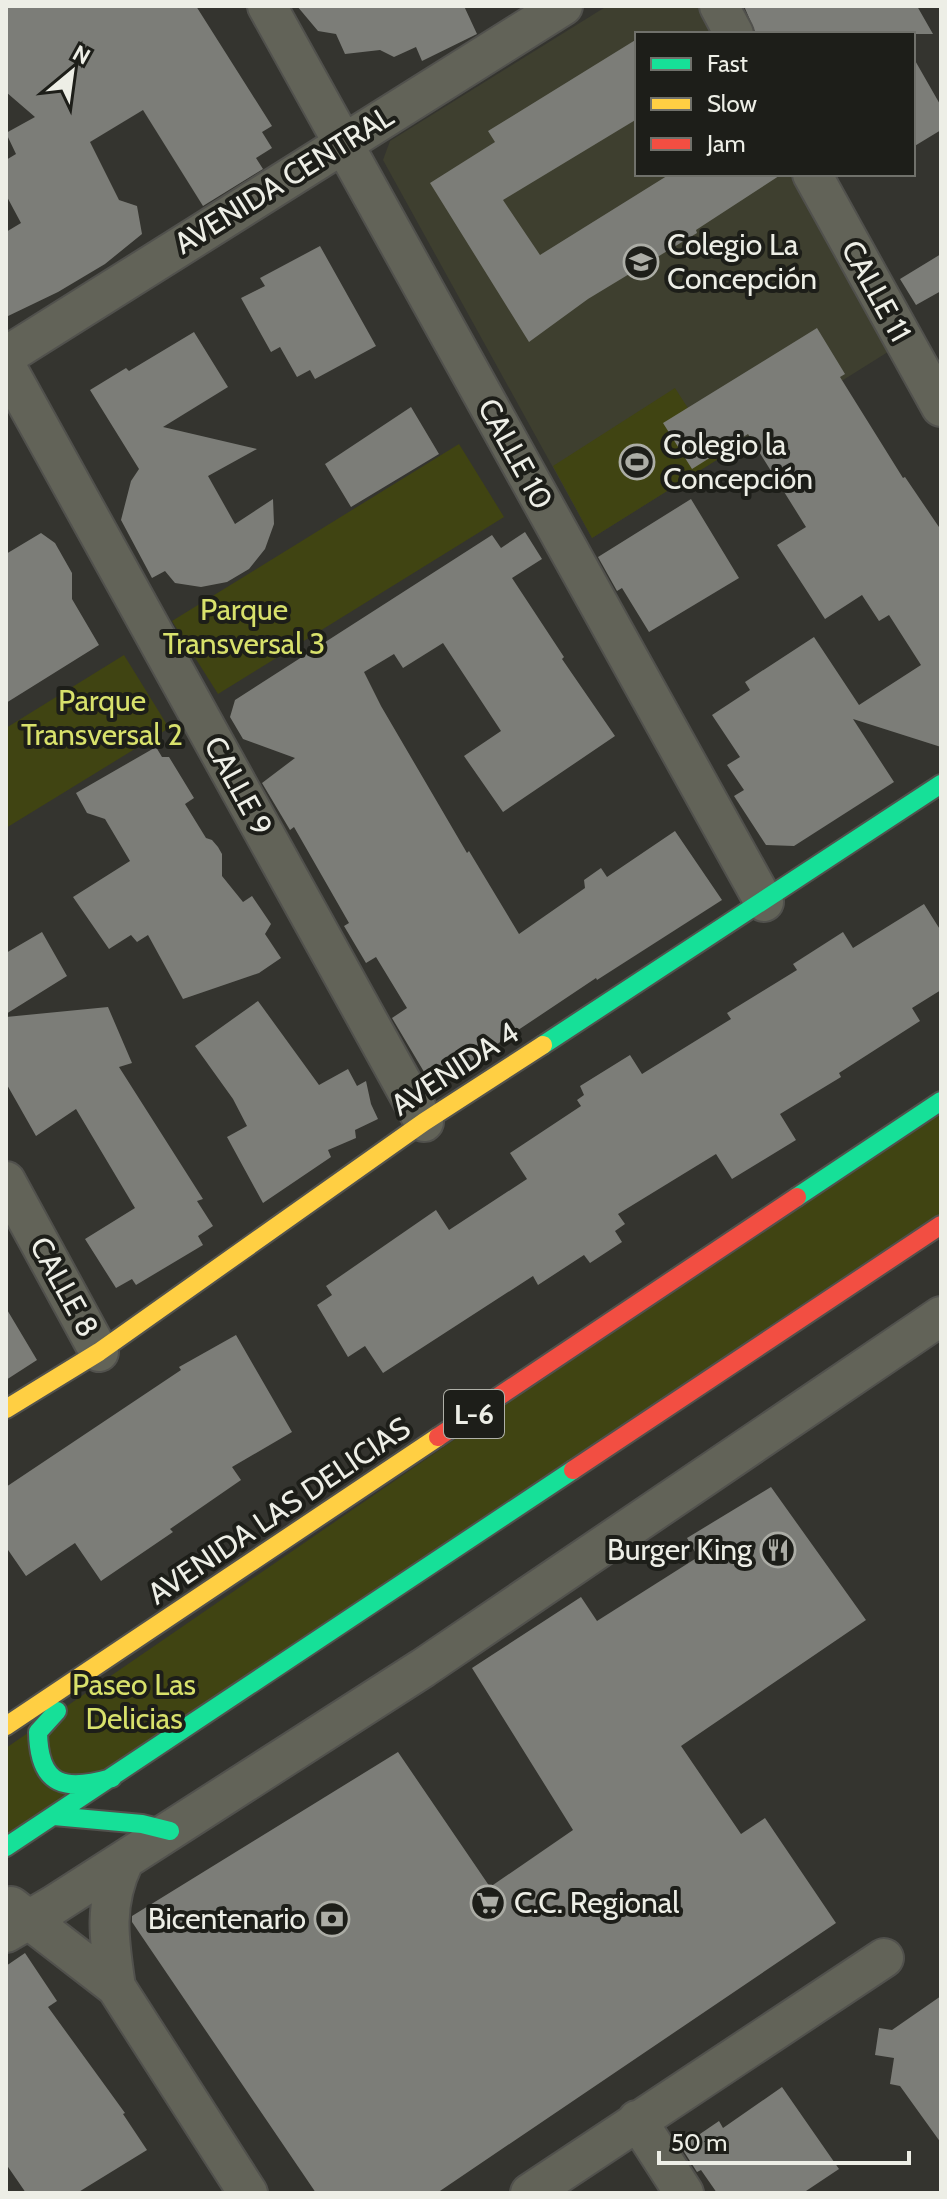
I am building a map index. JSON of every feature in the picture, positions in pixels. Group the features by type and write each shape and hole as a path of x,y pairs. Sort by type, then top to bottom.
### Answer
{"main road":[{"name":"AVENIDA 4","path":"6,1409 99,1352 424,1122 941,784"},
{"name":"AVENIDA LAS DELICIAS","path":"12,1732 86,1674 941,1101"},
{"path":"6,1847 941,1225"},
{"path":"12,1732 57,1711 82,1694 86,1674"},
{"path":"57,1711 38,1732 41,1762 49,1773 61,1783 76,1787 112,1778"},
{"path":"54,1816 142,1824 170,1831"}],"street":[{"name":"CALLE 10","path":"267,6 764,902"},
{"name":"AVENIDA CENTRAL","path":"6,356 563,6"},
{"path":"719,6 733,32"},
{"name":"CALLE 11","path":"813,176 941,407"},
{"name":"CALLE 9","path":"6,366 424,1122"},
{"name":"CALLE 8","path":"6,1181 99,1352"},
{"path":"248,2193 116,1987 14,1919 124,1861 423,1668 941,1316"},
{"path":"116,1987 108,1930 111,1893 124,1861"},
{"path":"530,2193 884,1958"},
{"path":"637,2120 684,2193"}],"shaded area":[{"name":"Colegio La Concepción","path":"607,6 702,6 717,32 635,32 635,176 795,176 891,350 592,538 383,160 390,141"}],"green space":[{"name":"Colegio la Concepción","path":"675,388 720,458 592,538 553,466"},
{"name":"Parque Transversal 3","path":"459,444 504,517 218,694 172,621"},
{"name":"Parque Transversal 2","path":"124,655 169,728 6,828 6,728"},
{"name":"Paseo Las Delicias","path":"941,1105 941,1220 6,1846 6,1748"}],"building":[{"path":"6,6 196,6 272,126 262,132 272,148 256,158 263,169 203,206 143,110 90,142 119,200 137,206 142,234 105,264 58,292 6,317 6,232 21,223 6,195 6,160 16,154 6,133 35,117 6,92"},
{"path":"297,6 464,6 477,34 422,61 416,47 394,57 380,50 345,54 336,34 318,31"},
{"path":"744,6 917,6 933,34 915,32 755,32"},
{"path":"635,40 635,120 503,200 540,255 667,176 779,176 696,230 697,233 588,299 529,342 430,183 495,142 488,131"},
{"path":"915,60 941,106 941,130 915,146"},
{"path":"320,246 376,346 315,379 310,370 297,377 280,347 271,352 241,298 265,286 260,278"},
{"path":"941,254 941,291 916,305 900,279"},
{"path":"817,328 845,374 840,377 903,478 941,530 941,747 853,719 894,782 794,846 766,845 734,796 744,790 727,765 740,757 712,715 750,690 745,682 814,637 859,705 921,665 889,615 879,621 862,595 825,619 777,545 806,527 748,434 692,469 663,423"},
{"path":"194,332 228,387 163,427 257,449 208,476 235,524 273,499 274,524 265,549 249,569 227,582 201,587 175,583 165,571 152,578 121,520 131,481 139,469 90,390 126,368 129,371"},
{"path":"411,407 439,454 351,507 325,464"},
{"path":"691,499 739,578 649,632 622,588 617,591 598,557"},
{"path":"525,532 542,559 512,578 615,736 503,812 464,756 501,731 443,643 403,668 394,654 364,672 381,706 467,853 469,851 519,934 585,888 584,880 601,868 607,877 675,831 722,900 596,978 433,1087 392,1018 407,1008 376,957 366,963 344,926 349,923 294,827 290,830 262,783 295,758 243,739 230,717 235,700 492,535 501,548"},
{"path":"41,533 55,543 72,573 72,599 99,645 6,703 6,554"},
{"path":"156,747 162,757 169,757 194,798 185,804 206,838 212,840 222,854 222,876 243,902 252,896 271,924 265,934 281,958 259,973 183,999 148,935 137,942 131,935 109,949 73,897 130,861 105,819 87,813 76,793"},
{"path":"924,904 941,931 941,990 912,1008 920,1021 839,1073 841,1077 780,1114 796,1140 732,1179 716,1154 618,1214 625,1224 615,1231 622,1242 590,1263 584,1255 538,1285 533,1276 383,1373 365,1346 348,1357 317,1305 332,1295 326,1286 436,1210 449,1230 527,1179 510,1153 581,1106 577,1100 584,1095 580,1086 630,1055 642,1074 731,1019 727,1013 797,970 793,964 843,932 853,948"},
{"path":"42,932 67,976 6,1014 6,953"},
{"path":"258,1001 319,1085 348,1069 357,1086 366,1081 378,1119 355,1130 356,1138 328,1150 331,1157 263,1203 227,1137 247,1126 233,1099 195,1046"},
{"path":"108,1007 132,1063 119,1067 203,1199 197,1201 213,1226 198,1236 203,1245 136,1285 132,1279 116,1288 85,1239 135,1208 76,1109 36,1136 6,1083 6,1017"},
{"path":"6,1308 37,1360 6,1380"},
{"path":"236,1335 292,1432 232,1467 241,1480 101,1581 75,1543 26,1576 6,1547 6,1487 181,1370 179,1367"},
{"name":"C.C. Regional","path":"771,1487 866,1620 681,1746 741,1834 765,1818 836,1923 437,2193 316,2193 132,1922 132,1916 398,1752 490,1887 573,1830 472,1668 581,1597 597,1621 698,1557 687,1538"},
{"path":"25,1953 57,2001 48,2007 125,2113 147,2150 77,2193 26,2193 6,2164 6,1966"},
{"path":"941,1996 941,2143 900,2086 890,2084 894,2058 875,2055 879,2028 892,2030"},
{"path":"782,2087 839,2169 803,2193 717,2193 701,2170 697,2172 681,2147 719,2121 723,2128"}],"traffic: fast":[{"path":"543,1045 941,784"},
{"path":"797,1197 941,1101"},
{"path":"6,1847 573,1470"},
{"path":"57,1711 38,1732 40,1751 50,1775 69,1784 112,1778"},
{"path":"54,1816 142,1824 170,1831"}],"traffic: slow":[{"path":"6,1409 99,1352 424,1122 543,1045"},
{"path":"6,1726 438,1437"}],"traffic: jam":[{"path":"438,1437 797,1197"},
{"path":"573,1470 941,1225"}],"place":[{"name":"Colegio La Concepción","path":"641,262"},
{"name":"Colegio la Concepción","path":"637,462"},
{"name":"Burger King","path":"778,1550"},
{"name":"C.C. Regional","path":"488,1903"},
{"name":"Bicentenario","path":"332,1919"}]}
